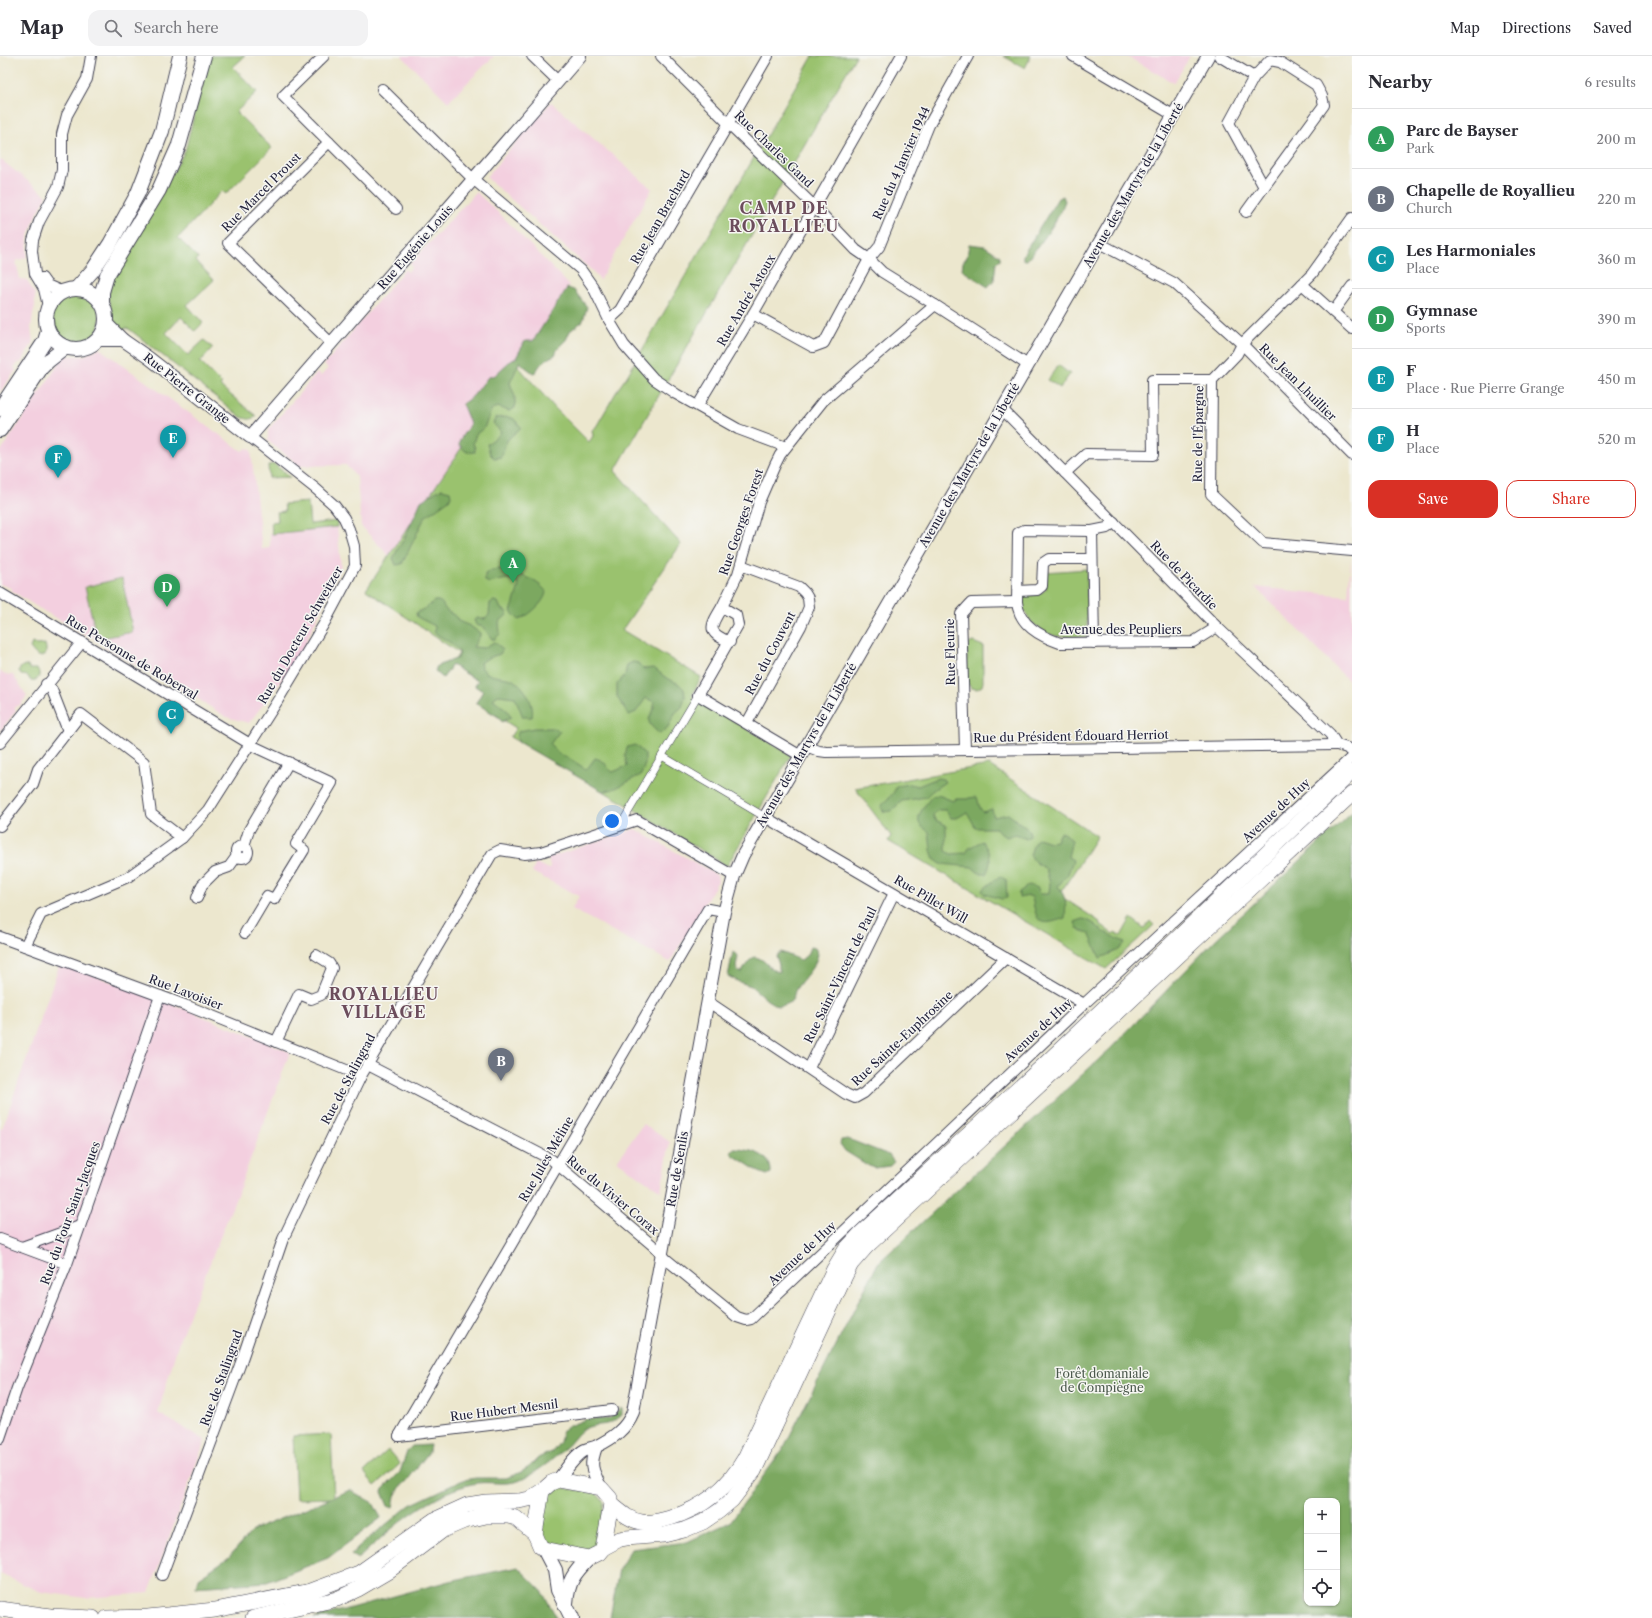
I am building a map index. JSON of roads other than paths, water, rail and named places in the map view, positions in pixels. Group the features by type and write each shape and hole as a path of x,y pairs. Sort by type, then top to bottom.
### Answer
{"main road":[{"path":"77,288 93,270 138,193 162,131 180,56"},
{"path":"102,302 87,290 77,288 63,292 54,298 48,306 46,323 52,338 66,348 83,348 92,345 104,332 107,316 102,302 102,292 107,275 158,190 180,145 204,56"},
{"path":"0,409 45,341 48,331"},
{"path":"0,430 42,368 48,361 66,348"},
{"path":"611,1504 626,1516 636,1521 643,1523 652,1522 681,1515 693,1510 719,1492 730,1481 745,1458 834,1269 846,1249 860,1234 1044,1065 1352,772"},
{"path":"566,1603 567,1589 575,1571 589,1558 599,1553 603,1548 626,1538 664,1535 684,1530 703,1522 732,1500 754,1471 851,1264 866,1247 1352,794"},
{"path":"107,1618 148,1617 215,1610 311,1591 359,1573 434,1520 467,1505 529,1499 542,1491 551,1482 558,1480 601,1488 610,1498 611,1504 603,1548"},
{"path":"535,1534 542,1491"},
{"path":"252,1618 337,1599 387,1572 443,1530 464,1521 486,1516 508,1516 516,1518 535,1534 540,1546 544,1549 555,1570 558,1590 566,1603 572,1618"},
{"path":"544,1549 589,1558"},
{"path":"0,1609 50,1616 92,1618"}],"street":[{"path":"48,306 44,289 35,274 32,250 33,240 39,222 58,187 62,170 62,134 67,115 87,79 91,56"},
{"path":"324,56 283,96 396,209"},
{"path":"532,56 558,82"},
{"name":"Rue Eugénie Louis","path":"250,437 580,56"},
{"name":"Rue Charles Gand","path":"661,56 814,206 856,250 869,259 882,272 1028,365"},
{"name":"Rue Jean Brachard","path":"609,320 620,310 768,56"},
{"name":"Rue André Astoux","path":"698,405 753,314 901,56"},
{"name":"Rue du 4 Janvier 1944","path":"753,314 813,347 824,343 869,259 879,247 929,125 968,56"},
{"path":"1073,56 1173,115"},
{"name":"Avenue des Martyrs de la Liberté","path":"734,876 743,856 765,817 1208,56"},
{"path":"1219,56 1254,77"},
{"path":"1246,212 1324,105 1322,96 1316,85 1280,62 1270,58 1254,77 1228,123 1264,187"},
{"path":"382,89 473,179 581,270 593,287 609,320 624,345 654,379 676,394 698,405 738,429 786,447"},
{"name":"Rue Marcel Proust","path":"329,142 228,243 331,343"},
{"name":"Rue de l'Épargne","path":"1352,218 1312,274 1242,344 1237,354 1212,380 1211,494 1263,543 1352,551"},
{"name":"Rue Jean Lhuillier","path":"1099,242 1174,283 1242,344 1352,455"},
{"path":"34,269 48,285 63,292"},
{"path":"1302,284 1352,329"},
{"path":"1333,312 1352,286"},
{"name":"Rue Georges Forest","path":"730,642 716,636 712,631 712,624 738,574 759,502 775,465 786,447 823,401 935,305"},
{"name":"Rue Pierre Grange","path":"106,323 123,340 149,358 250,437"},
{"path":"98,340 123,340"},
{"path":"1065,473 1086,454 1153,455 1152,380 1212,380"},
{"name":"Rue de Picardie","path":"1002,409 1217,627 1330,734 1337,745 1347,748 1352,753"},
{"name":"Rue du Docteur Schweitzer","path":"25,946 41,914 128,877 182,838 208,810 326,622 355,566 356,557 349,529 344,518 334,504 250,437"},
{"path":"1017,602 1018,533 1024,530 1092,531 1107,528 1114,522"},
{"path":"1092,531 1094,643"},
{"path":"1018,591 1037,590 1042,586 1043,563 1049,559 1092,558"},
{"name":"Rue du Couvent","path":"741,564 799,588 808,598 809,607 801,626 747,722"},
{"name":"Rue Personne de Roberval","path":"0,593 250,744 332,783 296,844 304,850 274,899 267,896 245,933"},
{"name":"Avenue des Peupliers","path":"1017,602 1019,613 1034,631 1046,638 1060,643 1193,642 1217,627"},
{"name":"Rue Fleurie","path":"965,750 961,614 971,603 1017,602"},
{"path":"620,826 730,642 738,625 736,616 722,607"},
{"path":"0,743 46,684 82,642"},
{"path":"46,684 52,690 68,731"},
{"path":"698,695 804,751"},
{"path":"0,826 33,784 38,769 80,714 144,762 151,814 182,838"},
{"name":"Rue du Président Édouard Herriot","path":"804,751 826,752 1337,745"},
{"path":"662,756 765,817"},
{"name":"Avenue de Huy","path":"742,1320 751,1319 1084,1004 1352,757"},
{"path":"197,898 202,885 215,872 229,867 237,856 235,852 237,847 242,845 244,846 249,830 289,762"},
{"name":"Rue Pillet Will","path":"765,817 1084,1004"},
{"name":"Rue de Stalingrad","path":"162,1575 242,1360 283,1239 361,1076 492,854 500,850 525,854 541,852 637,820 734,876"},
{"name":"Rue de Senlis","path":"558,1480 585,1450 596,1447 621,1430 626,1425 633,1412 724,912 734,876"},
{"name":"Rue Saint-Vincent de Paul","path":"809,1068 894,893"},
{"name":"Rue Jules Méline","path":"399,1436 552,1176 557,1164 708,909 724,912"},
{"name":"Rue Lavoisier","path":"0,937 160,996 361,1076"},
{"path":"276,1042 299,994 311,999 321,995 332,968 329,963 316,955"},
{"name":"Rue Sainte-Euphrosine","path":"707,1004 713,1005 851,1097 859,1096 1006,958"},
{"name":"Rue du Four Saint-Jacques","path":"0,1438 45,1314 67,1264 160,996"},
{"name":"Rue du Vivier Corax","path":"368,1065 552,1160 662,1254 667,1260 742,1320"},
{"path":"22,1247 80,1226"},
{"path":"0,1239 67,1264"},
{"name":"Rue Hubert Mesnil","path":"399,1436 612,1410"},
{"path":"596,1447 591,1459 592,1469 601,1488"}],"place":[{"name":"F","path":"173,458"},
{"name":"H","path":"58,478"},
{"name":"Parc de Bayser","path":"513,583"},
{"name":"Gymnase","path":"167,607"},
{"name":"Les Harmoniales","path":"171,734"},
{"name":"Chapelle de Royallieu","path":"501,1081"}],"district":[{"name":"CAMP DE ROYALLIEU","path":"784,217"},
{"name":"ROYALLIEU VILLAGE","path":"384,1003"}],"park label":[{"name":"Forêt domaniale de Compiègne","path":"1102,1380"}]}
